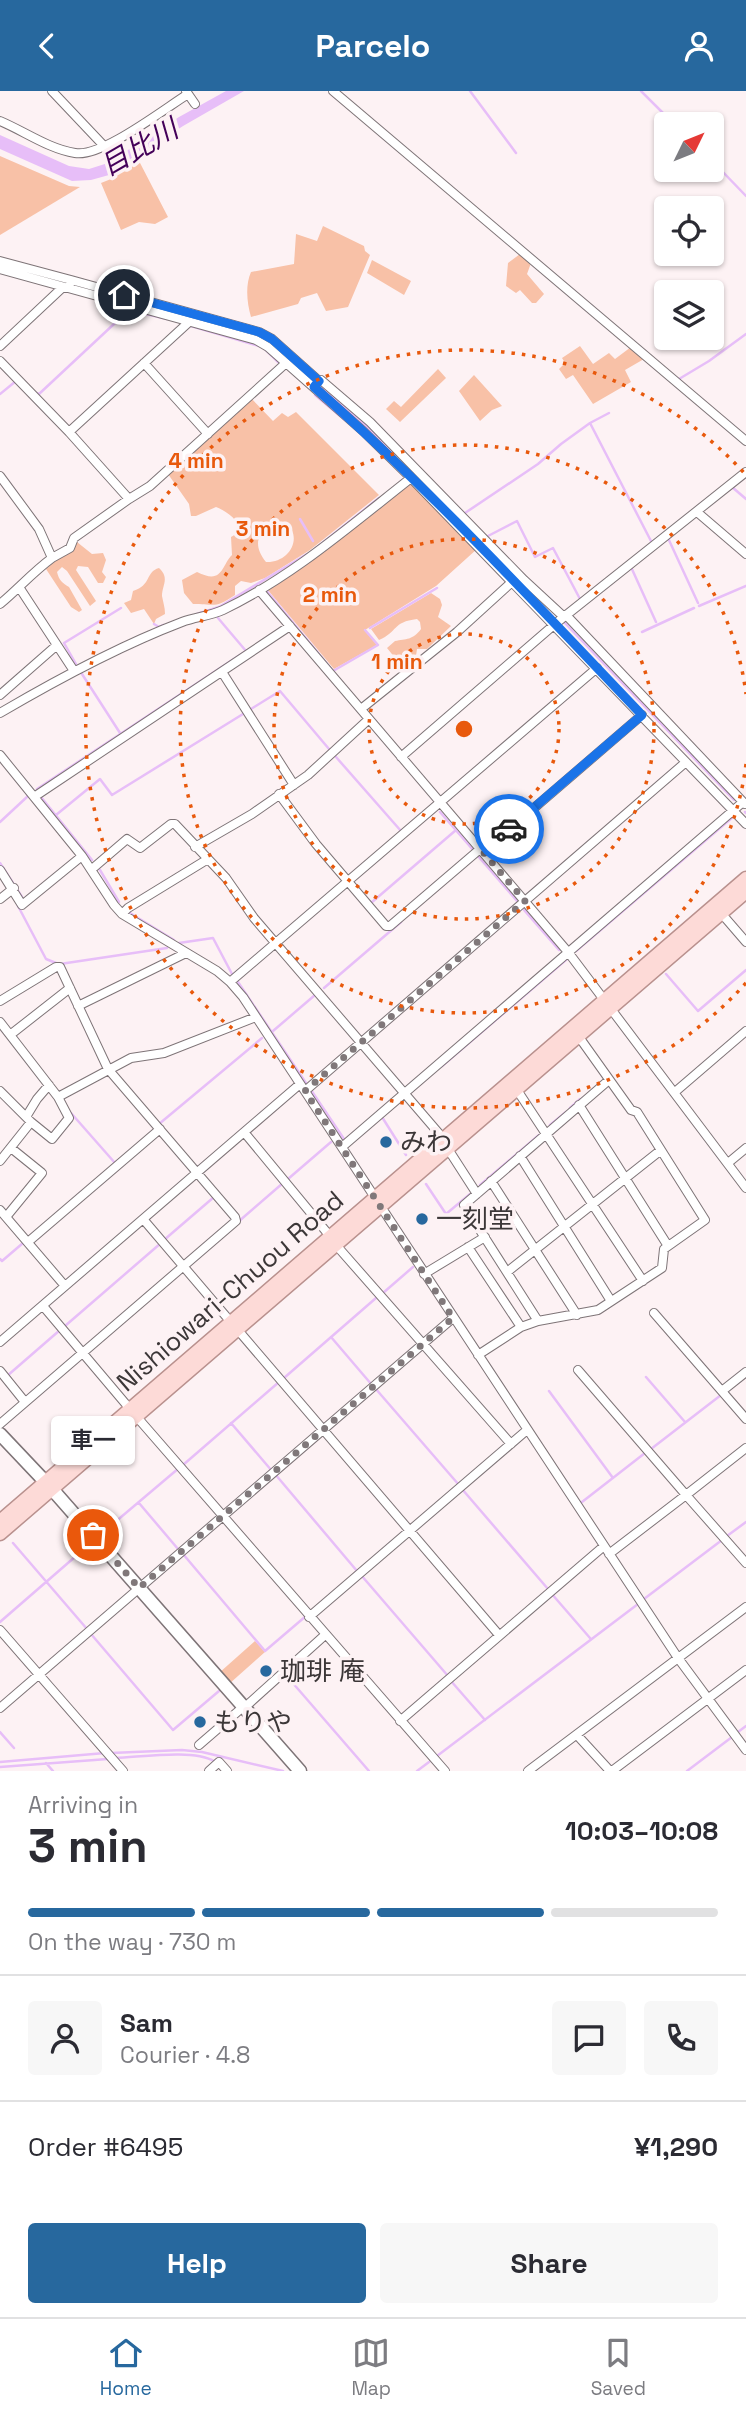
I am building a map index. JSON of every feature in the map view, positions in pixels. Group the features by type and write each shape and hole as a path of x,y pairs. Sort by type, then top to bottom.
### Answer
{"main road":[{"name":"Nishiowari-Chuou Road","path":"445,1143 517,1090 579,1037 608,1004 746,878"},
{"name":"Nishiowari-Chuou Road","path":"0,1521 49,1485 608,1004 746,892"},
{"path":"0,1434 49,1485 300,1771"},
{"name":"Nishiowari-Chuou Road","path":"0,1534 49,1485"}],"street":[{"path":"333,91 746,441"},
{"path":"54,92 105,147"},
{"path":"0,121 74,153 86,154 105,147 187,92 195,104"},
{"path":"0,261 67,285 256,340 286,363 319,382 363,431 555,624 746,824"},
{"path":"0,269 259,332 272,339 319,382 370,422 524,580 565,616 745,803 733,810 342,1147"},
{"path":"0,346 67,285"},
{"path":"69,432 189,322"},
{"path":"0,361 129,499"},
{"path":"144,363 208,434"},
{"path":"0,604 29,575 70,548 74,538 150,486 286,363"},
{"path":"401,757 555,624 746,473"},
{"path":"0,476 39,529 52,558"},
{"path":"0,713 74,671 183,621 221,611 259,590 312,555 411,478"},
{"path":"697,512 746,554"},
{"path":"361,709 457,632 513,581"},
{"path":"19,587 74,671"},
{"path":"259,590 568,952 746,1188"},
{"path":"34,797 290,626"},
{"path":"0,695 57,645"},
{"path":"230,982 597,668"},
{"path":"222,672 294,785"},
{"path":"279,794 347,881 386,926 390,926 642,715"},
{"path":"195,847 252,814 308,775 369,719"},
{"path":"0,755 92,869 122,914 217,971 230,982 378,1201 678,1658 746,1749"},
{"path":"0,1342 244,1132 361,1043 687,762"},
{"path":"92,869 127,839 140,848 171,824 175,824 226,878 254,918 445,1143 477,1194"},
{"path":"0,870 22,905 82,856"},
{"path":"122,914 208,859"},
{"path":"0,899 13,888"},
{"path":"722,913 746,941"},
{"path":"78,1006 186,953"},
{"path":"0,1001 55,967 60,967 108,1069 236,1221 0,1424"},
{"path":"10,1035 70,988"},
{"path":"58,1097 131,1058 164,1053 256,1017"},
{"path":"0,1022 58,1097 69,1118 52,1139 1,1095"},
{"path":"675,1092 746,1031"},
{"path":"478,1355 521,1327 538,1321 597,1310 662,1268 664,1249 705,1220 637,1112 631,1111 579,1037"},
{"path":"538,1321 464,1205 609,1080"},
{"path":"0,1161 28,1120 37,1099 49,1085"},
{"path":"517,1090 643,1281"},
{"path":"579,1105 668,1246"},
{"path":"29,1243 160,1129"},
{"path":"244,1132 333,1240 511,1444"},
{"path":"11,1148 42,1173 3,1213 65,1286"},
{"path":"728,1163 746,1148"},
{"path":"507,1272 661,1150"},
{"path":"520,1156 611,1301"},
{"path":"491,1181 577,1315"},
{"path":"143,1219 499,1635"},
{"path":"424,1274 485,1237"},
{"path":"468,1247 521,1327"},
{"path":"43,1306 309,1617 445,1771"},
{"path":"654,1313 746,1419"},
{"path":"0,1708 453,1318"},
{"path":"578,1370 746,1563"},
{"path":"0,1371 25,1402"},
{"path":"722,1391 746,1372"},
{"path":"309,1617 527,1430"},
{"path":"400,1721 499,1635 607,1550 686,1495 746,1448"},
{"path":"528,1771 746,1607"},
{"path":"0,1630 123,1771"},
{"path":"199,1745 326,1635"},
{"path":"577,1735 611,1771 746,1669"},
{"path":"209,1771 219,1762 227,1771"}],"shaded area":[{"path":"0,156 69,186 80,187 0,235"},
{"path":"139,161 168,217 155,224 139,222 121,230 101,183"},
{"path":"323,226 364,246 370,255 348,307 326,311 317,293 301,298 298,304 251,317 247,295 251,272 294,264 296,234 317,241"},
{"path":"520,254 531,263 527,274 544,294 536,303 532,303 520,290 516,293 506,286 508,263"},
{"path":"372,260 411,281 404,295 367,273"},
{"path":"580,346 593,364 609,353 615,359 631,347 644,359 625,370 631,382 593,404 573,375 566,379 559,369 565,363 562,358"},
{"path":"438,369 446,378 400,422 386,409 394,401 401,407"},
{"path":"474,375 502,406 492,410 480,421 459,391"},
{"path":"251,398 273,421 282,413 288,417 296,412 379,495 310,550 265,578 251,583 241,581 235,586 235,595 219,604 193,604 184,593 182,580 197,572 212,576 220,573 232,555 231,537 241,531 232,516 216,507 191,516 189,504 168,474","holes":["286,522 294,536 291,549 281,559 266,562 258,547 261,535 271,527"]},
{"path":"411,483 477,549 436,586 365,630 377,645 334,669 267,589 315,558"},
{"path":"77,542 92,554 103,553 106,560 102,572 106,577 103,583 98,583 88,567 78,566 76,570 96,601 90,606 67,571 62,567 57,572 82,610 79,612 71,607 46,569"},
{"path":"159,568 165,578 162,596 165,614 156,619 154,624 144,609 131,613 124,603 131,600 133,591 143,585 152,572"},
{"path":"431,593 440,599 442,605 438,617 451,626 427,649 417,649 416,656 411,661 400,664 387,648 395,641 415,635 421,629 420,622 417,619 403,622 379,640 371,629"},
{"path":"255,1641 265,1652 229,1684 219,1673"}],"water":[{"name":"目比川","path":"226,91 244,91 183,126 109,175 91,180 72,181 0,149 0,135 69,166 89,169 108,163 179,117"}],"waterway":[{"path":"470,91 516,153"},
{"path":"641,91 662,112"},
{"path":"724,173 746,196"},
{"path":"28,273 65,283"},
{"path":"72,285 240,331"},
{"path":"36,393 39,394 129,310 167,319"},
{"path":"191,326 259,346"},
{"path":"679,379 746,334"},
{"path":"260,337 301,370"},
{"path":"265,349 278,362"},
{"path":"0,394 16,381"},
{"path":"318,385 397,455"},
{"path":"315,395 345,420"},
{"path":"465,513 538,464 590,423 609,413"},
{"path":"590,423 652,543"},
{"path":"732,487 746,499"},
{"path":"316,548 379,498"},
{"path":"300,519 313,541"},
{"path":"488,536 517,521 535,557 553,548 580,599"},
{"path":"668,538 698,603"},
{"path":"197,614 219,607 307,554"},
{"path":"502,563 522,583"},
{"path":"631,567 656,622"},
{"path":"699,606 746,586"},
{"path":"370,628 437,588"},
{"path":"266,590 333,671 378,645 365,630"},
{"path":"76,664 64,643 121,608"},
{"path":"642,632 694,608"},
{"path":"37,789 246,651 218,618"},
{"path":"563,621 734,800"},
{"path":"154,624 159,627 164,625"},
{"path":"82,674 120,733"},
{"path":"251,709 280,691 329,749"},
{"path":"56,815 100,779 112,795 243,714"},
{"path":"336,757 401,831"},
{"path":"0,822 28,796"},
{"path":"41,797 92,860"},
{"path":"440,812 474,851"},
{"path":"576,951 733,817"},
{"path":"371,903 456,830"},
{"path":"478,856 517,901"},
{"path":"0,863 22,897"},
{"path":"100,870 119,902"},
{"path":"18,906 46,959 56,963"},
{"path":"524,910 559,950"},
{"path":"130,913 174,940"},
{"path":"324,988 401,922"},
{"path":"179,943 213,938 232,974"},
{"path":"60,964 167,948"},
{"path":"442,1066 567,959"},
{"path":"666,974 698,1011 746,970"},
{"path":"238,982 306,1083"},
{"path":"273,1031 315,995"},
{"path":"159,1124 262,1038"},
{"path":"311,1090 344,1139"},
{"path":"570,1108 580,1099"},
{"path":"550,1125 566,1112"},
{"path":"71,1113 115,1163"},
{"path":"382,1117 406,1155"},
{"path":"480,1185 539,1135"},
{"path":"288,1179 331,1142"},
{"path":"238,1222 283,1183"},
{"path":"426,1184 446,1214 470,1194"},
{"path":"164,1240 214,1197"},
{"path":"0,1259 2,1261 23,1243"},
{"path":"65,1326 161,1243"},
{"path":"383,1293 413,1267"},
{"path":"284,1378 376,1298"},
{"path":"7,1376 60,1330"},
{"path":"331,1337 372,1385"},
{"path":"646,1377 685,1422"},
{"path":"183,1465 279,1382"},
{"path":"375,1388 459,1485"},
{"path":"549,1391 613,1478"},
{"path":"651,1449 721,1395"},
{"path":"231,1423 272,1471"},
{"path":"582,1502 645,1453"},
{"path":"101,1534 179,1468"},
{"path":"275,1474 356,1572"},
{"path":"462,1489 548,1589"},
{"path":"139,1503 178,1549"},
{"path":"727,1536 746,1522"},
{"path":"644,1599 722,1540"},
{"path":"13,1543 87,1629"},
{"path":"0,1622 91,1543"},
{"path":"183,1554 265,1651 306,1616"},
{"path":"361,1575 448,1676 449,1674"},
{"path":"551,1593 590,1638"},
{"path":"437,1756 638,1604"},
{"path":"91,1634 173,1730 219,1691"},
{"path":"285,1674 369,1771"},
{"path":"451,1681 485,1720"},
{"path":"738,1732 746,1726"},
{"path":"0,1732 14,1748"},
{"path":"687,1771 732,1737"},
{"path":"111,1753 182,1750 202,1752 283,1771"},
{"path":"0,1762 105,1753"},
{"path":"116,1758 193,1755 214,1761"},
{"path":"0,1767 108,1759"},
{"path":"417,1771 429,1762"},
{"path":"46,1763 53,1771"}],"way so far":[{"path":"93,1535 139,1588 453,1318 305,1091 525,901 483,852 509,829"}],"place":[{"name":"みわ","path":"386,1142"},
{"name":"一刻堂","path":"422,1219"},
{"name":"車一","path":"93,1535"},
{"name":"珈琲 庵","path":"266,1671"},
{"name":"もりや","path":"200,1722"}],"route":[{"path":"124,295 259,332 272,339 319,381 314,387 411,478 642,715 509,829"}]}
